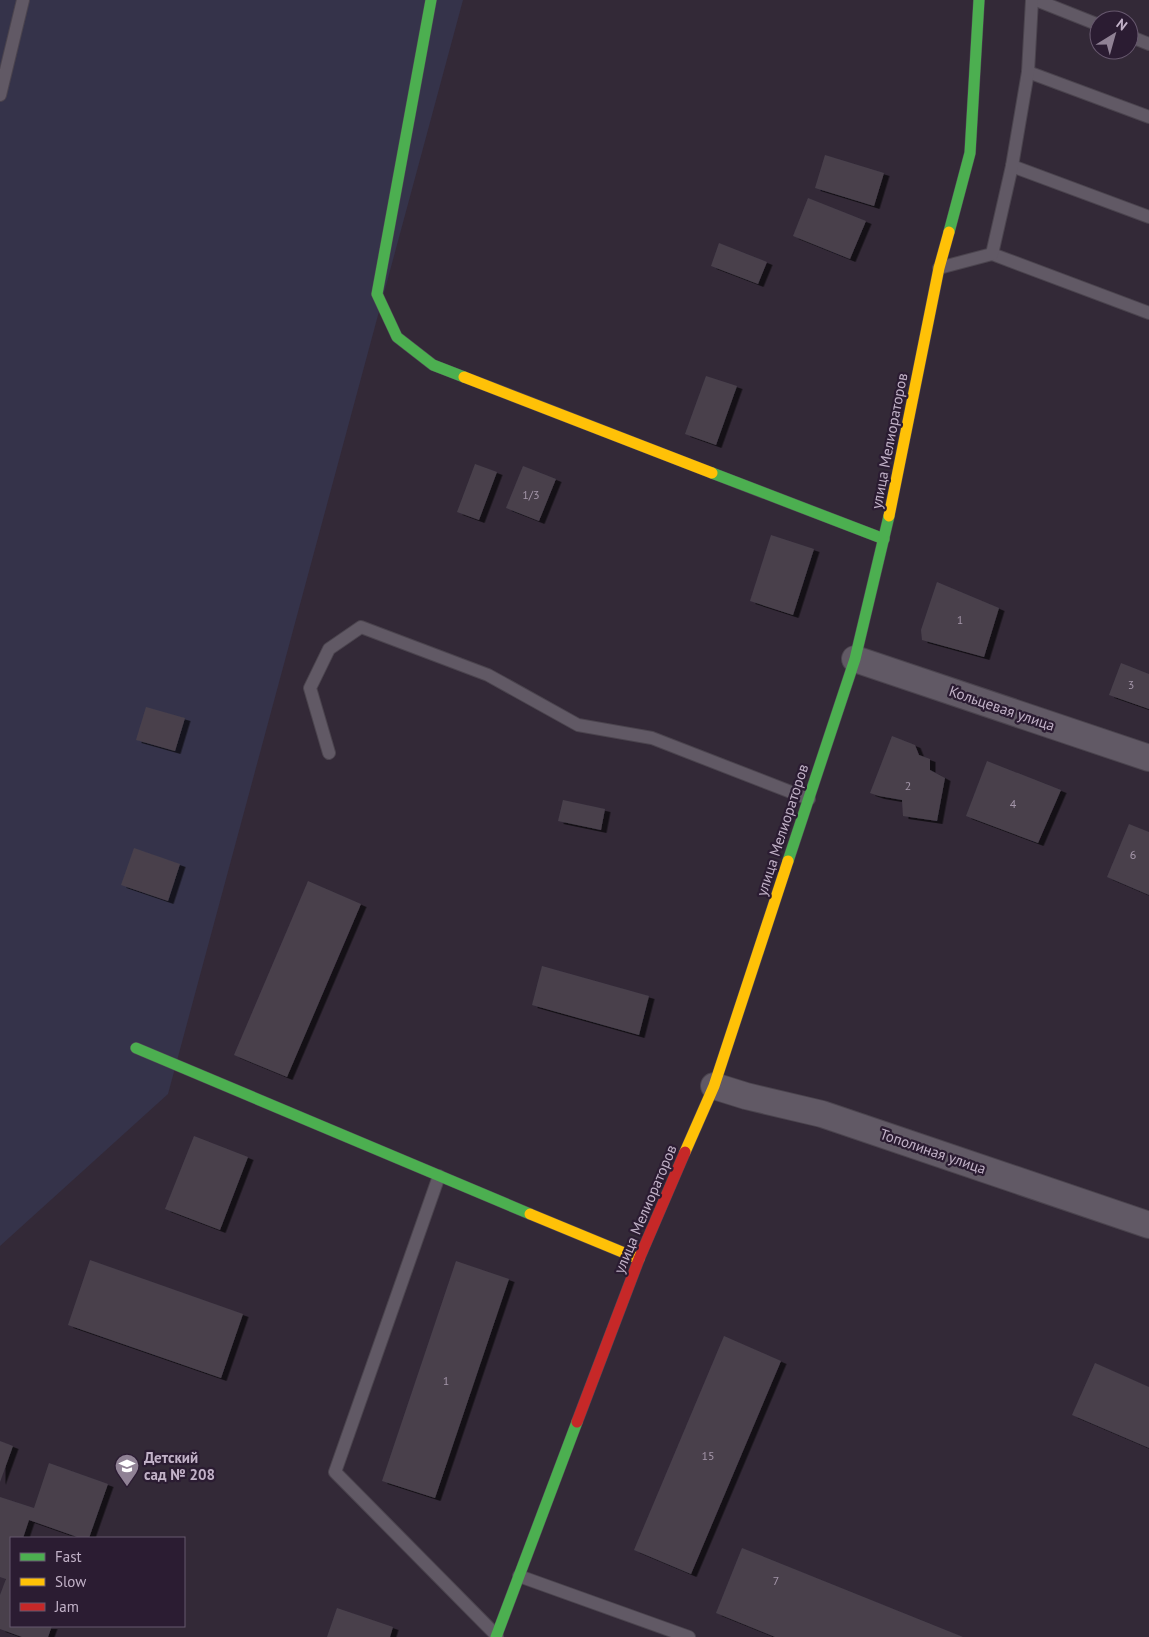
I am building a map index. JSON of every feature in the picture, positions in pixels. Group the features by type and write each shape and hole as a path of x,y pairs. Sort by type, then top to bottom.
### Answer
{"street":[{"path":"431,0 377,294 397,337 433,365 884,539"},
{"name":"улица Мелиораторов","path":"497,1637 639,1259 714,1086 854,659 884,539 939,268 970,153 979,0"},
{"name":"Кольцевая улица","path":"854,659 1149,758"},
{"path":"136,1048 639,1259"},
{"name":"Тополиная улица","path":"714,1086 746,1096 822,1114 1149,1225"}],"lane":[{"path":"0,95 23,0"},
{"path":"992,254 1012,166 1028,72 1032,0"},
{"path":"1036,0 1089,20"},
{"path":"1028,72 1149,117"},
{"path":"1012,166 1149,217"},
{"path":"939,268 992,254 1149,313"},
{"path":"329,753 310,688 329,649 361,628 488,675 578,725 652,738 808,799"},
{"path":"439,1176 335,1472 497,1637"},
{"path":"519,1576 689,1637"}],"shaded area":[{"path":"0,0 463,0 168,1094 0,1246"}],"building":[{"path":"825,155 884,173 874,206 815,188"},
{"path":"808,198 866,221 850,259 793,236"},
{"path":"719,243 767,262 758,284 711,266"},
{"path":"706,376 737,386 716,445 685,434"},
{"path":"475,464 497,472 479,520 457,512"},
{"path":"523,466 556,479 539,521 506,508"},
{"path":"771,535 814,549 793,615 750,601"},
{"path":"937,582 999,608 984,657 922,640 921,630"},
{"path":"1121,663 1149,674 1149,709 1109,695"},
{"path":"146,707 185,718 175,751 136,740"},
{"path":"892,736 915,745 919,755 930,759 930,770 945,778 937,821 903,816 902,800 870,793"},
{"path":"987,761 1061,790 1038,843 966,816"},
{"path":"563,800 605,809 601,830 558,821"},
{"path":"1129,824 1149,832 1149,895 1107,877"},
{"path":"134,848 180,864 168,901 121,885"},
{"path":"308,881 361,904 287,1077 234,1055"},
{"path":"542,966 649,996 639,1035 532,1005"},
{"path":"194,1136 248,1157 220,1230 165,1209"},
{"path":"90,1260 243,1314 221,1378 68,1325"},
{"path":"456,1261 509,1279 435,1498 382,1481"},
{"path":"724,1336 781,1361 691,1574 634,1550"},
{"path":"1095,1363 1149,1387 1149,1448 1072,1415"},
{"path":"0,1441 13,1446 0,1482"},
{"path":"49,1463 108,1484 89,1537 77,1537 29,1520 23,1537 10,1537 10,1627 52,1627 48,1637 22,1637 0,1629 0,1595 6,1579 0,1577 0,1497 34,1508"},
{"path":"742,1548 963,1637 775,1637 716,1613"},
{"path":"337,1608 393,1627 390,1637 327,1637"}],"traffic: fast":[{"path":"431,0 377,294 397,337 433,365 464,377"},
{"path":"949,232 970,153 979,0"},
{"path":"712,473 884,539"},
{"path":"788,861 855,659 889,516"},
{"path":"136,1048 530,1214"},
{"path":"496,1637 577,1422"}],"traffic: slow":[{"path":"889,516 939,268 949,232"},
{"path":"464,377 712,473"},
{"path":"685,1152 714,1086 788,861"},
{"path":"530,1214 639,1259"}],"traffic: jam":[{"path":"577,1422 639,1259 685,1152"}],"place":[{"name":"Детский сад № 208","path":"127,1487"}]}
